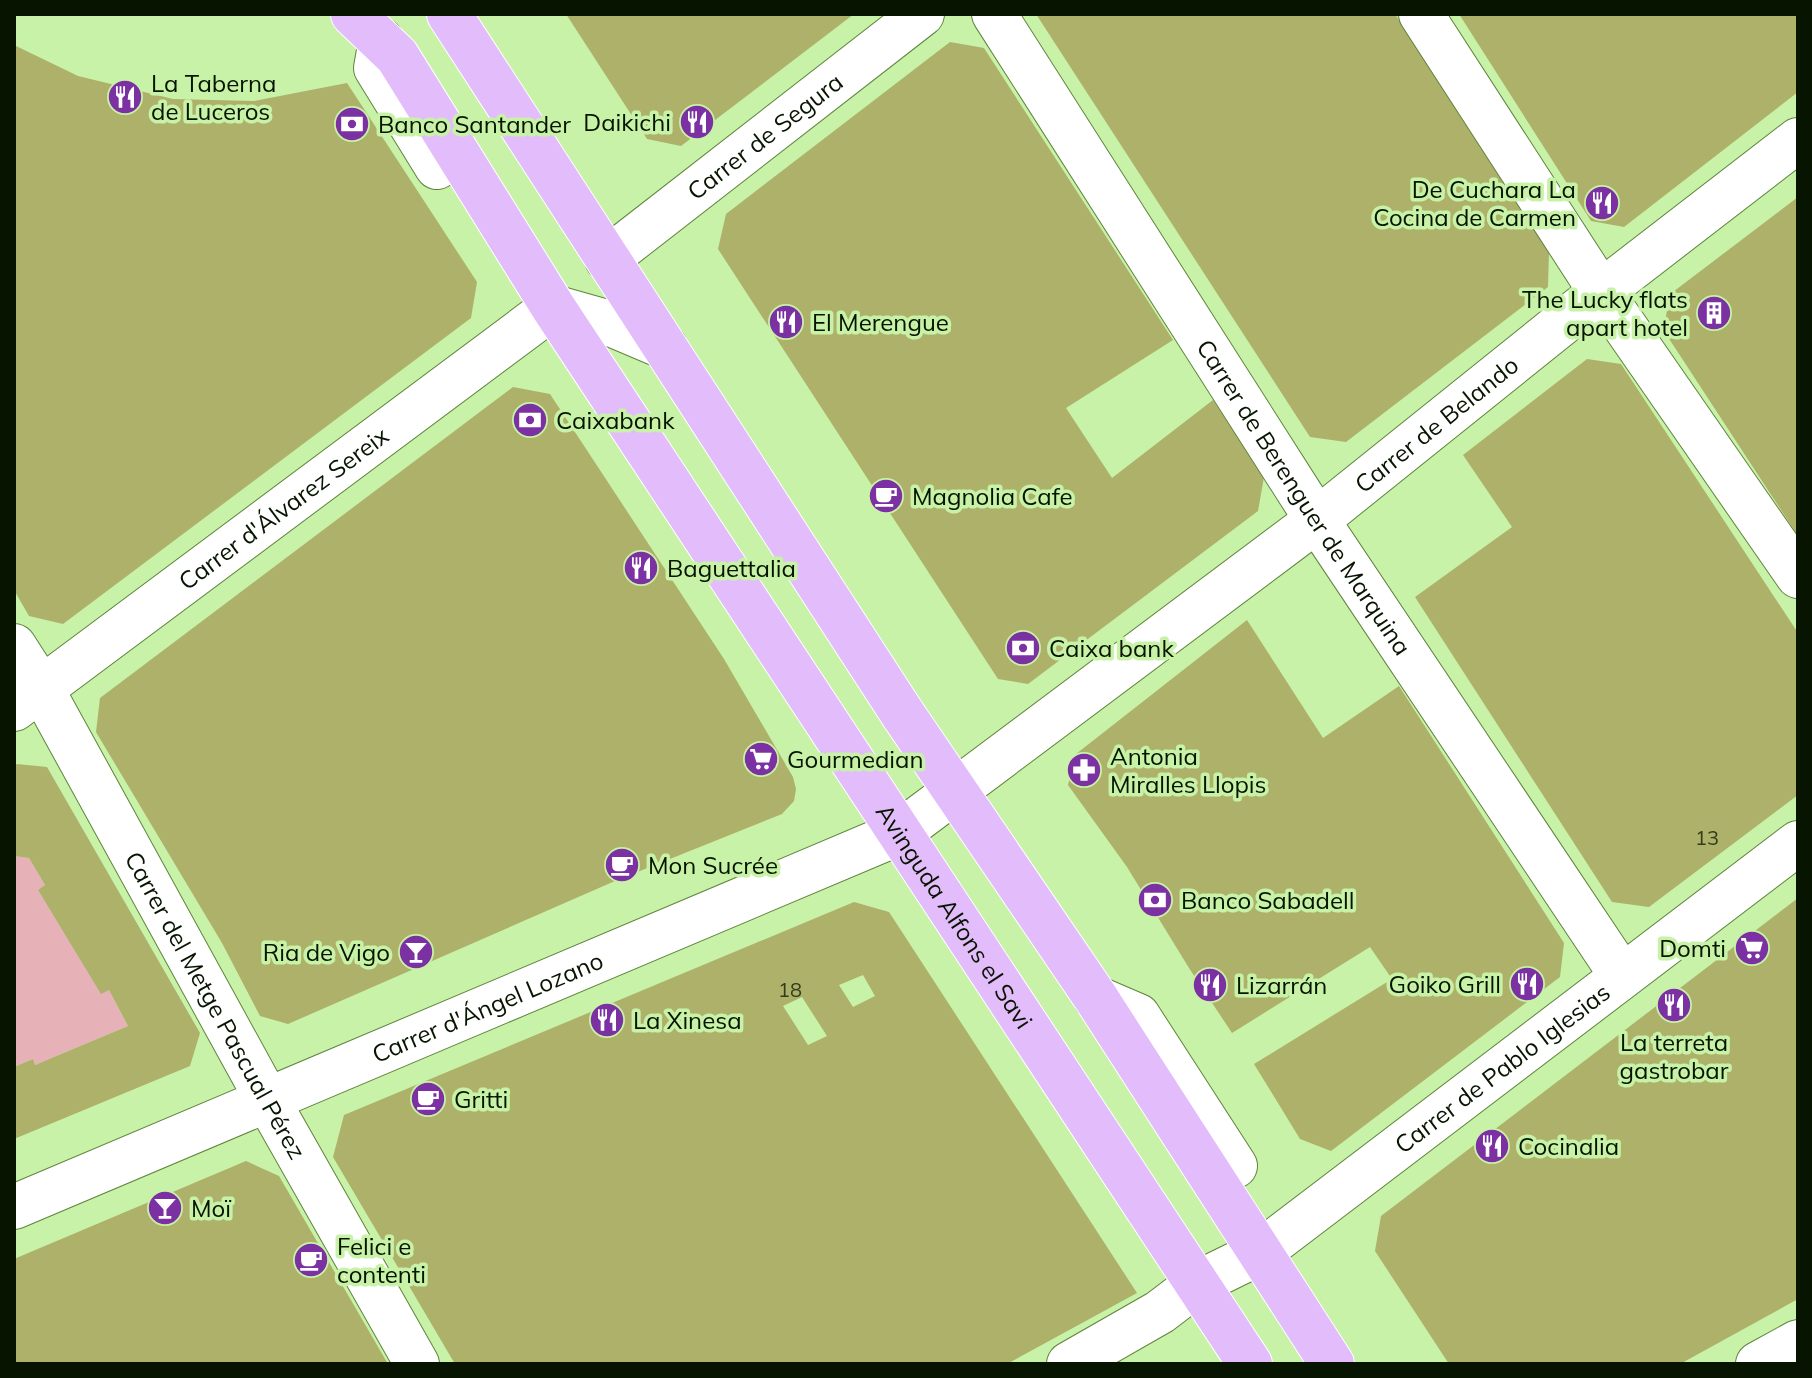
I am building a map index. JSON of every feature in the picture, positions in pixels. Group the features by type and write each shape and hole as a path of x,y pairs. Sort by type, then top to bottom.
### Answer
{"main road":[{"path":"449,14 954,791 1096,998 1332,1364"},
{"name":"Avinguda Alfons el Savi","path":"367,27 397,56 553,307 1250,1364"}],"street":[{"name":"Carrer de Segura","path":"607,259 922,14"},
{"name":"Carrer de Berenguer de Marquina","path":"994,14 1317,520 1622,976"},
{"path":"1421,14 1601,292 1798,576"},
{"path":"367,27 376,68 437,167"},
{"name":"Carrer de Belando","path":"954,791 1317,520 1601,292 1798,140"},
{"path":"553,307 606,322 665,347"},
{"name":"Carrer d'Álvarez Sereix","path":"27,698 553,307"},
{"name":"Carrer del Metge Pascual Pérez","path":"14,646 27,698 268,1101 417,1364"},
{"name":"Carrer d'Ángel Lozano","path":"14,1207 899,833 954,791"},
{"name":"Carrer de Pablo Iglesias","path":"1069,1364 1160,1312 1198,1283 1259,1253 1798,843"},
{"path":"1096,998 1138,1016 1235,1166"},
{"path":"1758,1364 1798,1342"}],"shaded area":[{"path":"14,856 29,858 45,885 38,890 101,993 109,990 128,1026 35,1065 33,1059 14,1067"}],"building":[{"path":"566,14 854,14 681,146 647,139"},
{"path":"1036,14 1395,14 1549,252 1548,287 1346,442 1310,437"},
{"path":"1459,14 1798,14 1798,92 1624,227 1591,221"},
{"path":"950,42 984,48 1173,340 1066,408 1112,478 1213,400 1264,477 1258,511 1028,684 998,679 718,249 726,214"},
{"path":"14,45 78,76 173,99 254,101 347,83 477,282 471,318 63,624 29,616 14,590"},
{"path":"1798,197 1798,536 1664,331 1669,295"},
{"path":"1587,359 1621,364 1798,633 1798,795 1649,907 1612,902 1415,597 1512,527 1463,455"},
{"path":"513,387 550,394 724,659 793,777 796,789 794,801 782,814 615,881 288,1024 260,1016 222,943 96,732 100,698"},
{"path":"1247,620 1323,738 1399,686 1564,943 1560,977 1331,1151 1300,1139 1254,1064 1392,979 1370,947 1232,1033 1127,867 1068,785 1076,754"},
{"path":"14,766 47,767 200,1033 190,1066 14,1139 14,1067 33,1059 35,1065 128,1026 109,990 101,994 38,890 45,885 29,858 14,856"},
{"path":"1798,898 1798,1299 1680,1364 1449,1364 1375,1251 1381,1216"},
{"path":"854,902 889,912 1137,1293 1007,1364 455,1364 333,1157 344,1115","holes":["863,975 875,996 853,1007 839,985","802,997 827,1036 808,1045 783,1006"]},
{"path":"246,1161 279,1176 388,1364 14,1364 14,1259"}],"place":[{"name":"La Taberna de Luceros","path":"125,97"},
{"name":"Daikichi","path":"697,122"},
{"name":"Banco Santander","path":"352,124"},
{"name":"De Cuchara La Cocina de Carmen","path":"1602,203"},
{"name":"The Lucky flats apart hotel","path":"1714,313"},
{"name":"El Merengue","path":"786,322"},
{"name":"Caixabank","path":"530,420"},
{"name":"Magnolia Cafe","path":"886,496"},
{"name":"Baguettalia","path":"641,568"},
{"name":"Caixa bank","path":"1023,648"},
{"name":"Gourmedian","path":"761,759"},
{"name":"Antonia Miralles Llopis","path":"1084,770"},
{"name":"Mon Sucrée","path":"622,865"},
{"name":"Banco Sabadell","path":"1155,900"},
{"name":"Domti","path":"1752,948"},
{"name":"Ria de Vigo","path":"416,952"},
{"name":"Goiko Grill","path":"1527,984"},
{"name":"Lizarrán","path":"1210,985"},
{"name":"La terreta gastrobar","path":"1674,1005"},
{"name":"La Xinesa","path":"607,1020"},
{"name":"Gritti","path":"428,1099"},
{"name":"Cocinalia","path":"1492,1146"},
{"name":"Moï","path":"165,1208"},
{"name":"Felici e contenti","path":"311,1260"}]}
